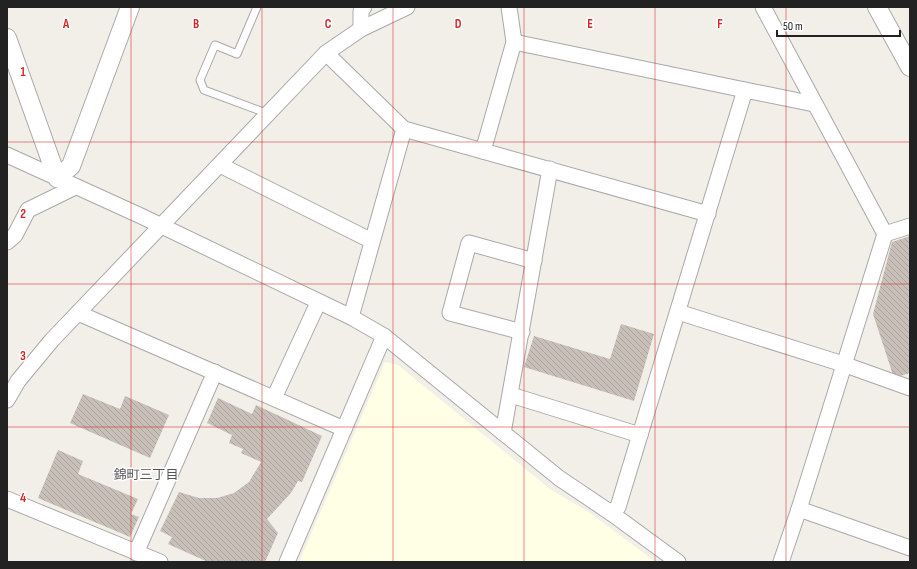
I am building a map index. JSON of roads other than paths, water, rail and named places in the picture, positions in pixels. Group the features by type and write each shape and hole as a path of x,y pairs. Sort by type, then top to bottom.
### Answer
{"street":[{"path":"57,178 70,166 130,7"},
{"path":"361,29 362,11 364,7"},
{"path":"7,400 18,381 52,340 326,53 361,29 407,7"},
{"path":"483,151 514,42 509,7"},
{"path":"763,7 885,234 781,562"},
{"path":"877,7 910,67"},
{"path":"7,38 57,178"},
{"path":"514,42 814,104"},
{"path":"326,53 404,129 708,214"},
{"path":"611,513 618,507 746,90"},
{"path":"350,317 404,129"},
{"path":"7,154 75,187 162,226 318,303 350,317 384,336 559,478 611,513 678,562"},
{"path":"220,165 372,241"},
{"path":"503,433 511,395 550,169"},
{"path":"7,242 15,235 28,210 75,187"},
{"path":"885,234 910,226"},
{"path":"522,332 450,313 469,243 534,261"},
{"path":"274,398 318,303"},
{"path":"678,312 843,364 910,388"},
{"path":"78,313 344,429"},
{"path":"287,562 384,336"},
{"path":"136,553 215,372"},
{"path":"511,395 640,435"},
{"path":"7,500 160,562"},
{"path":"799,509 910,548"}],"lane":[{"path":"257,7 237,54 215,46 200,80 204,90 269,114"}],"district":[{"name":"錦町三丁目","path":"146,474"}]}
